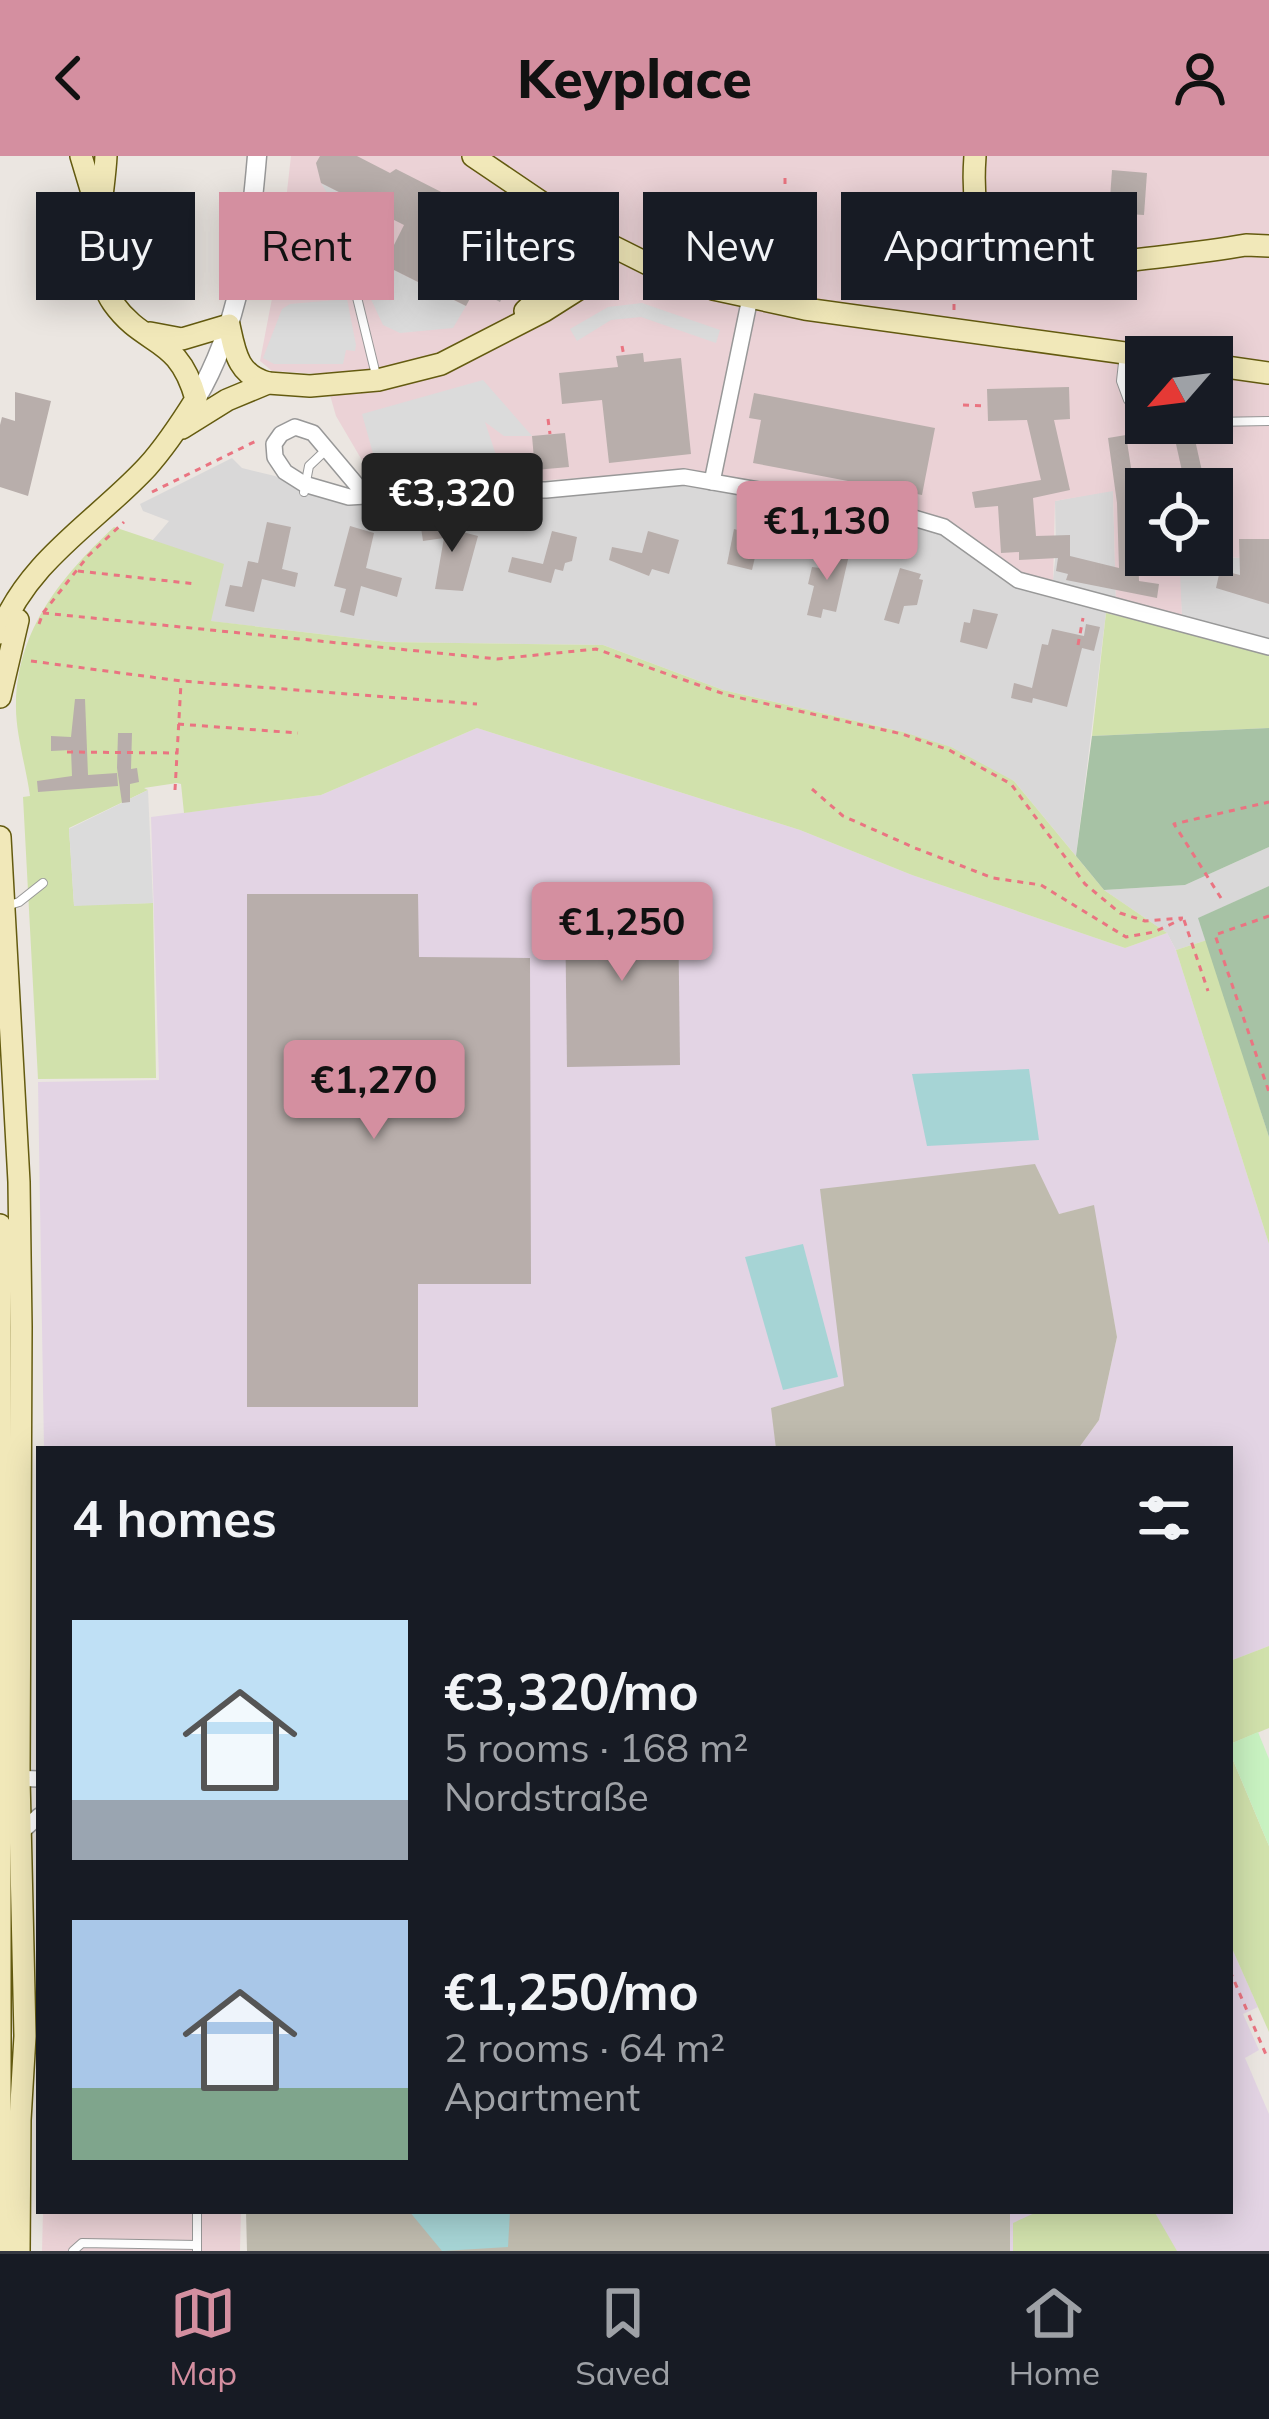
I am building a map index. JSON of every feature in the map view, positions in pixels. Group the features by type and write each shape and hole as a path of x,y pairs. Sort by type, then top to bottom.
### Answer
{"main road":[{"path":"81,156 92,192"},
{"path":"103,192 106,156"},
{"path":"473,156 526,192"},
{"path":"975,156 976,214 983,231 1008,259 1030,267 1064,268 1269,246"},
{"path":"0,633 14,604 66,540 146,468 196,399 178,356 111,300"},
{"path":"501,334 537,300"},
{"path":"144,331 182,339 229,326 241,368 255,380 310,386 378,380 441,364 559,300"},
{"path":"762,300 955,332 1124,353"},
{"path":"1233,368 1269,373"},
{"path":"176,432 227,400 268,383"},
{"path":"0,697 26,590"},
{"path":"0,837 19,1182 7,1390"},
{"path":"0,1225 20,1753 25,2036 7,2119 19,2251"},
{"path":"0,2251 20,1778"}],"street":[{"path":"196,399 229,326 248,248 257,156"},
{"path":"712,482 750,300"},
{"path":"366,496 328,448 306,429 281,434 274,444 275,458 304,488 349,497 366,496 427,490 546,490 671,476 930,521 1018,580 1269,647"},
{"path":"20,1833 36,1819"}],"lane":[{"path":"358,300 378,380"},
{"path":"1124,353 1121,380 1125,391"},
{"path":"1233,422 1269,421"},
{"path":"304,488 309,466 328,448"},
{"path":"3,907 20,902 43,883"},
{"path":"74,2251 82,2243 196,2248 197,2214"}],"path":[{"path":"785,178 785,187"},
{"path":"954,300 954,311"},
{"path":"622,346 624,356"},
{"path":"964,406 987,406"},
{"path":"548,419 550,434"},
{"path":"146,495 269,435 281,434"},
{"path":"759,550 770,499"},
{"path":"38,627 76,571 124,522"},
{"path":"76,571 196,584"},
{"path":"1078,645 1085,608"},
{"path":"43,614 497,659 566,650 615,653 727,695 902,734 949,750 1011,784 1085,884 1120,913 1145,921 1183,918"},
{"path":"28,660 182,681 477,704"},
{"path":"176,790 182,681"},
{"path":"178,724 298,733"},
{"path":"67,752 178,753"},
{"path":"812,789 843,816 915,848 993,878 1041,885 1126,938 1154,932 1183,918"},
{"path":"1221,898 1174,824 1269,802"},
{"path":"1269,916 1215,935 1269,1091"},
{"path":"1183,918 1208,991"},
{"path":"1233,1978 1267,2057"}],"shaded area":[{"path":"291,156 1269,156 1269,561 1233,557 1233,468 1125,468 1125,576 1180,576 1182,618 1116,603 1113,491 1055,501 1053,584 1022,575 943,519 681,471 535,481 508,471 373,479 336,416 324,374 272,371 260,361 272,300 394,300 394,192 287,192"},
{"path":"394,270 418,282 418,300 454,300 466,306 453,328 400,333 383,325 371,300 394,300"},
{"path":"347,300 355,351 346,350 343,364 274,364 263,358 282,309 290,304"},
{"path":"642,303 720,330 716,343 641,317 611,320 577,341 570,329 608,307"},
{"path":"483,380 532,436 504,436 485,422 501,470 379,475 362,414"},
{"path":"232,458 242,468 353,504 516,499 675,484 932,529 1010,585 1051,598 1055,501 1113,490 1116,603 1182,617 1179,576 1233,576 1233,557 1269,561 1269,652 1106,613 1076,856 1014,781 903,732 723,690 603,645 387,642 210,621 152,541 169,521 143,511 140,504"},
{"path":"477,728 800,830 912,875 1125,948 1167,933 1269,1244 1269,1646 1233,1660 1233,1446 1080,1446 1099,1420 1117,1337 1093,1206 1059,1214 844,1387 772,1408 776,1446 44,1446 38,1082 159,1080 151,817 321,795"},
{"path":"148,790 153,903 74,906 69,829"},
{"path":"1269,847 1269,886 1199,918 1207,940 1176,950 1167,933 1104,890 1185,885"},
{"path":"1035,1164 1059,1214 1094,1205 1117,1337 1099,1420 1080,1446 776,1446 771,1408 844,1386 820,1189"},
{"path":"1233,1951 1258,2007 1243,2014 1259,2050 1245,2058 1269,2114 1269,2251 1010,2251 1010,2214 1233,2214"},
{"path":"43,2214 241,2214 240,2251 42,2251"},
{"path":"246,2214 1010,2214 1010,2251 247,2251"}],"green space":[{"path":"114,527 224,564 211,621 387,642 603,645 723,690 951,747 1014,781 1104,890 1167,933 1125,948 912,875 800,830 477,728 321,795 184,813 181,784 177,783 144,788 148,790 69,828 74,905 153,903 156,1078 38,1079 23,797 30,796 17,726 19,676 46,605"},
{"path":"1106,613 1269,652 1269,728 1092,736"},
{"path":"1269,728 1269,847 1185,885 1104,890 1076,856 1092,736"},
{"path":"1269,886 1269,1137 1198,918"},
{"path":"1207,940 1269,1137 1269,1244 1176,950"},
{"path":"1269,1646 1269,1728 1233,1743 1233,1660"},
{"path":"1258,1732 1269,1759 1269,1846 1233,1760 1233,1743"},
{"path":"1233,1760 1269,1846 1269,2032 1233,1951"},
{"path":"1032,2214 1156,2214 1177,2251 1013,2251 1013,2223"}],"water":[{"path":"1029,1069 1039,1140 927,1146 912,1074"},
{"path":"803,1244 838,1377 783,1390 745,1257"},
{"path":"411,2214 510,2214 508,2247 442,2251"}],"building":[{"path":"320,156 357,156 441,192 418,192 418,282 394,270 394,245 404,225 394,220 394,192 339,192 321,183 316,163"},
{"path":"1112,170 1147,173 1144,215 1137,215 1137,192 1110,192"},
{"path":"643,353 644,362 681,358 691,454 609,463 602,400 562,404 559,373 618,367 616,356"},
{"path":"1069,387 1070,419 1054,420 1070,490 1033,498 1036,536 1070,535 1070,556 1119,568 1108,438 1125,435 1131,468 1125,468 1125,576 1159,584 1157,598 1066,580 1068,574 1056,571 1058,558 1019,560 1019,552 1001,553 998,506 975,508 972,492 1041,480 1027,420 988,421 987,389"},
{"path":"15,392 51,401 28,496 0,487 0,425 2,417 15,421"},
{"path":"754,393 935,428 922,495 753,463 761,420 749,418"},
{"path":"565,433 569,467 535,470 532,436"},
{"path":"1176,444 1196,444 1201,468 1181,468"},
{"path":"420,521 478,536 463,591 435,589 444,538 423,541"},
{"path":"267,522 291,527 282,569 298,573 295,587 262,579 254,612 225,606 230,585 242,587 248,561 258,563"},
{"path":"350,526 374,533 366,568 402,578 397,597 361,586 354,616 340,612 346,589 334,586"},
{"path":"734,529 760,536 752,570 727,564"},
{"path":"552,531 577,537 572,561 565,563 563,571 555,569 551,583 508,572 512,557 543,564"},
{"path":"648,531 679,540 669,574 652,569 649,576 609,560 612,547 642,553"},
{"path":"1239,539 1269,539 1269,604 1216,588 1219,576 1240,575"},
{"path":"824,550 849,555 836,612 823,609 821,618 807,615 814,586 808,584 812,567 820,568"},
{"path":"900,568 921,574 923,580 917,605 904,606 899,624 884,620"},
{"path":"973,609 998,614 987,649 960,642 964,622 970,623"},
{"path":"1086,624 1100,627 1094,651 1082,648 1067,707 1011,698 1014,683 1032,688 1042,644 1048,645 1052,629 1084,636"},
{"path":"75,699 85,699 88,775 117,773 118,786 38,792 37,781 72,776 71,750 51,751 51,736 71,737"},
{"path":"118,733 132,733 131,769 137,768 139,782 130,784 130,802 122,803 117,768"},
{"path":"247,894 418,894 419,957 530,958 531,1284 418,1284 418,1407 247,1407"},
{"path":"678,901 680,1065 567,1067 565,902"}]}
